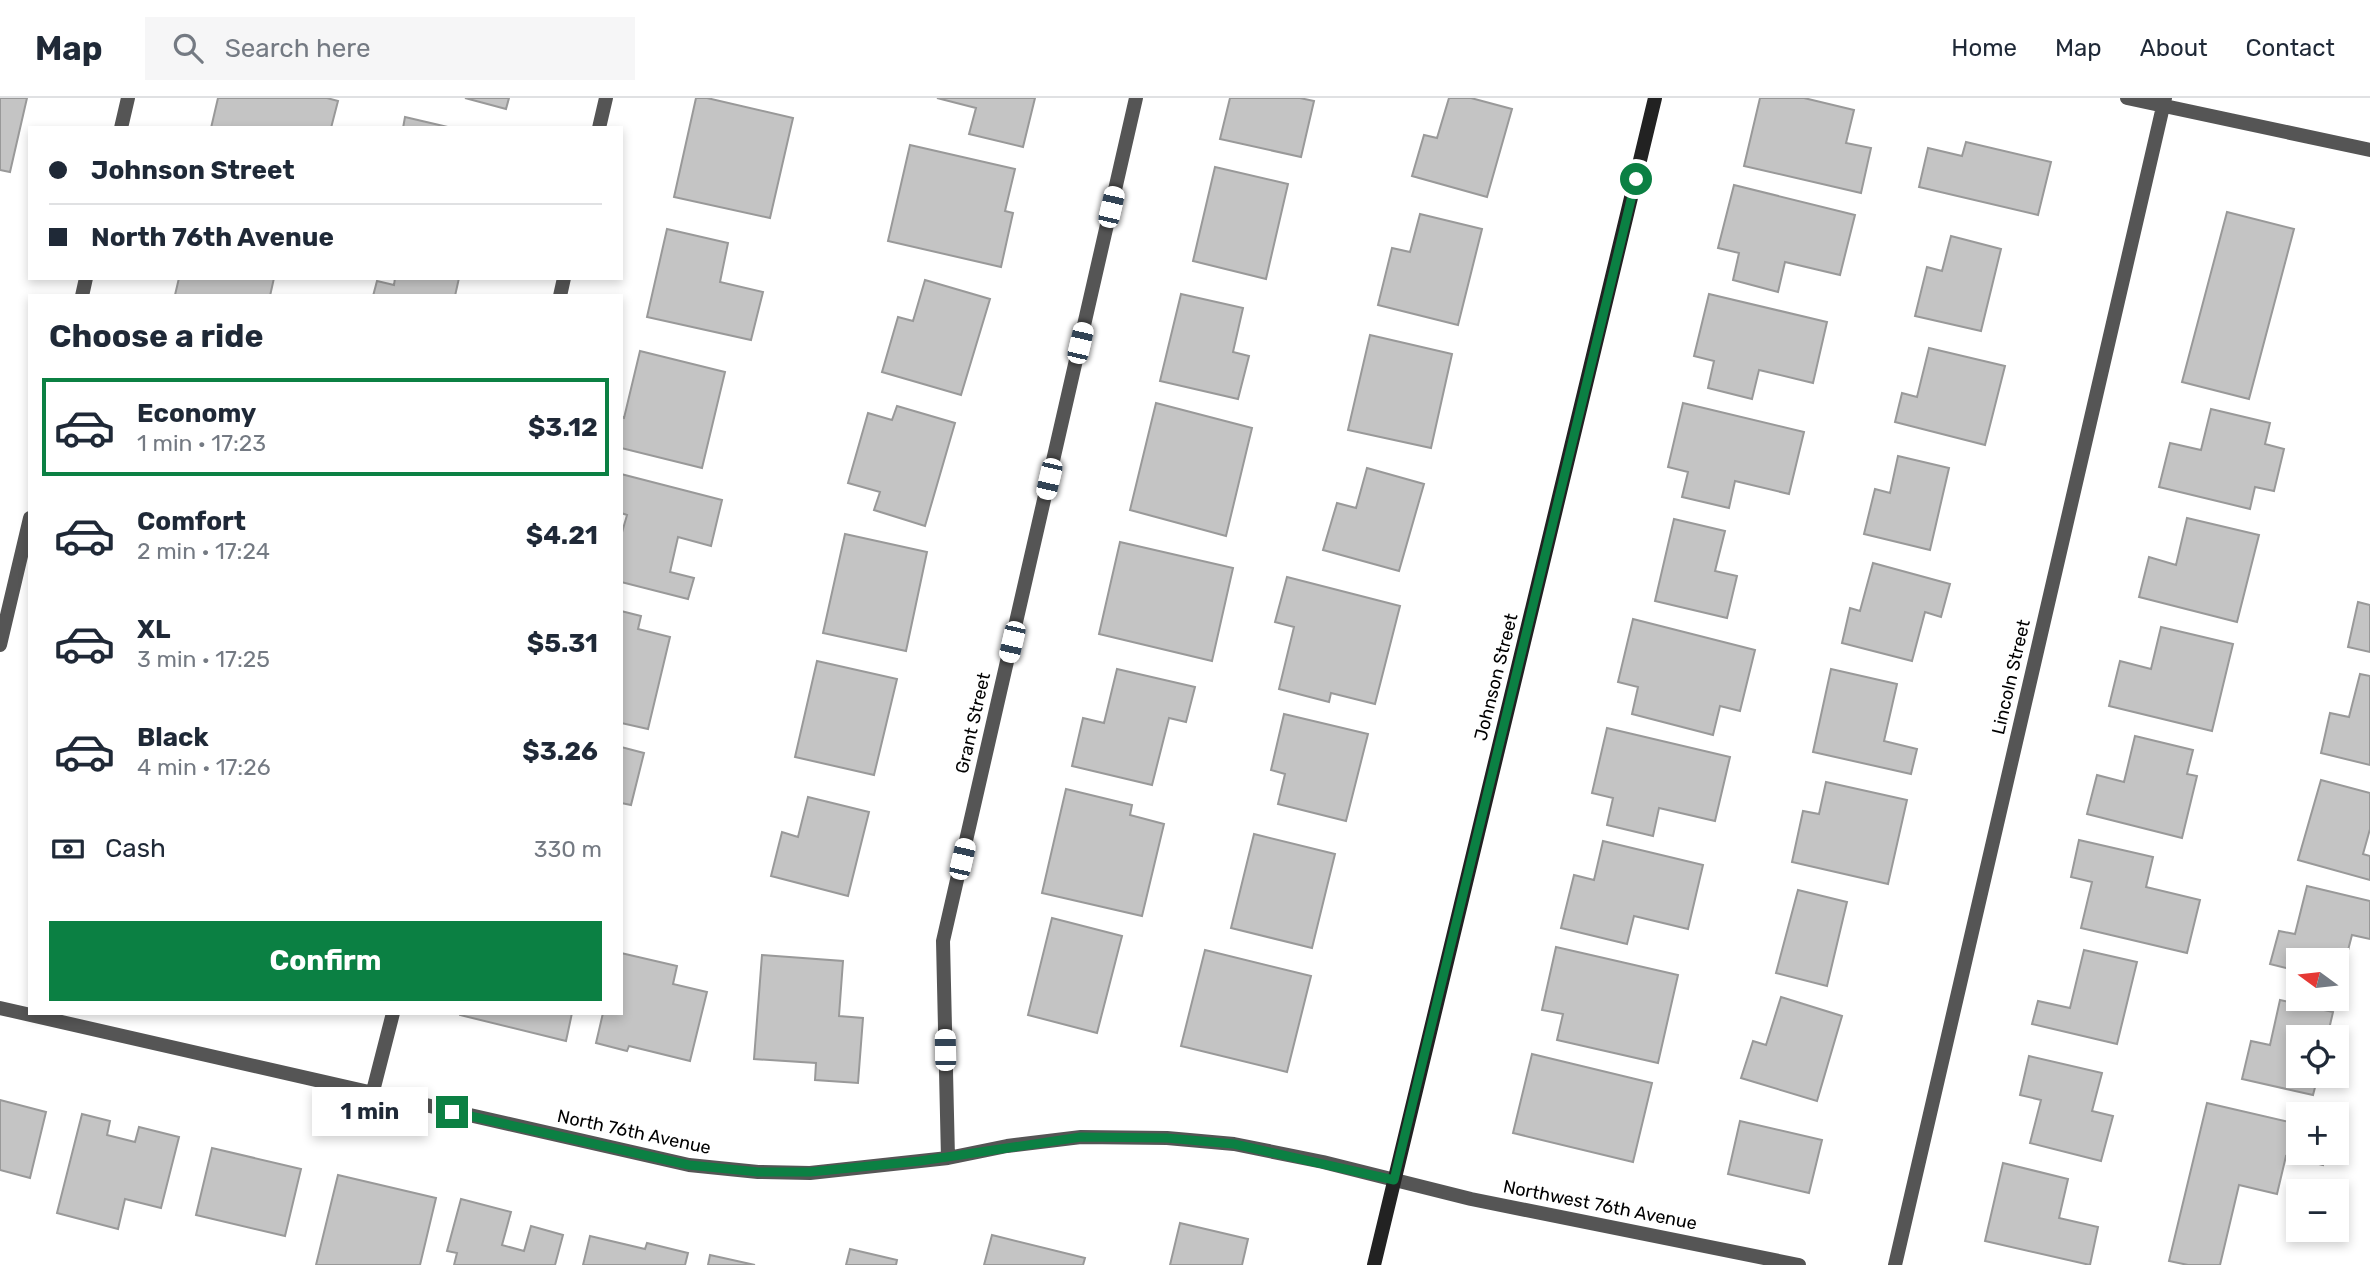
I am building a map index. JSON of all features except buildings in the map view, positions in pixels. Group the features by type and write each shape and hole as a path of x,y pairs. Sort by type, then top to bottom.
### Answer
{"street":[{"path":"121,126 128,98"},
{"path":"599,126 606,98"},
{"name":"Grant Street","path":"948,1158 943,941 1136,98"},
{"name":"Johnson Street","path":"1374,1265 1655,98"},
{"path":"2127,98 2164,102 2370,150"},
{"name":"Lincoln Street","path":"1895,1265 2164,102"},
{"path":"0,645 28,526"},
{"name":"North 76th Avenue","path":"0,1008 28,1015"},
{"name":"North 76th Avenue","path":"30,1015 689,1165 758,1172 810,1172 948,1158 1007,1146 1081,1137 1167,1138 1234,1144 1394,1180"},
{"path":"372,1095 392,1015"},
{"name":"Northwest 76th Avenue","path":"1394,1180 1471,1199 1799,1265"}],"route":[{"path":"452,1112 689,1165 758,1172 810,1172 948,1158 1007,1146 1081,1137 1167,1138 1234,1144 1394,1180 1636,179"}]}
